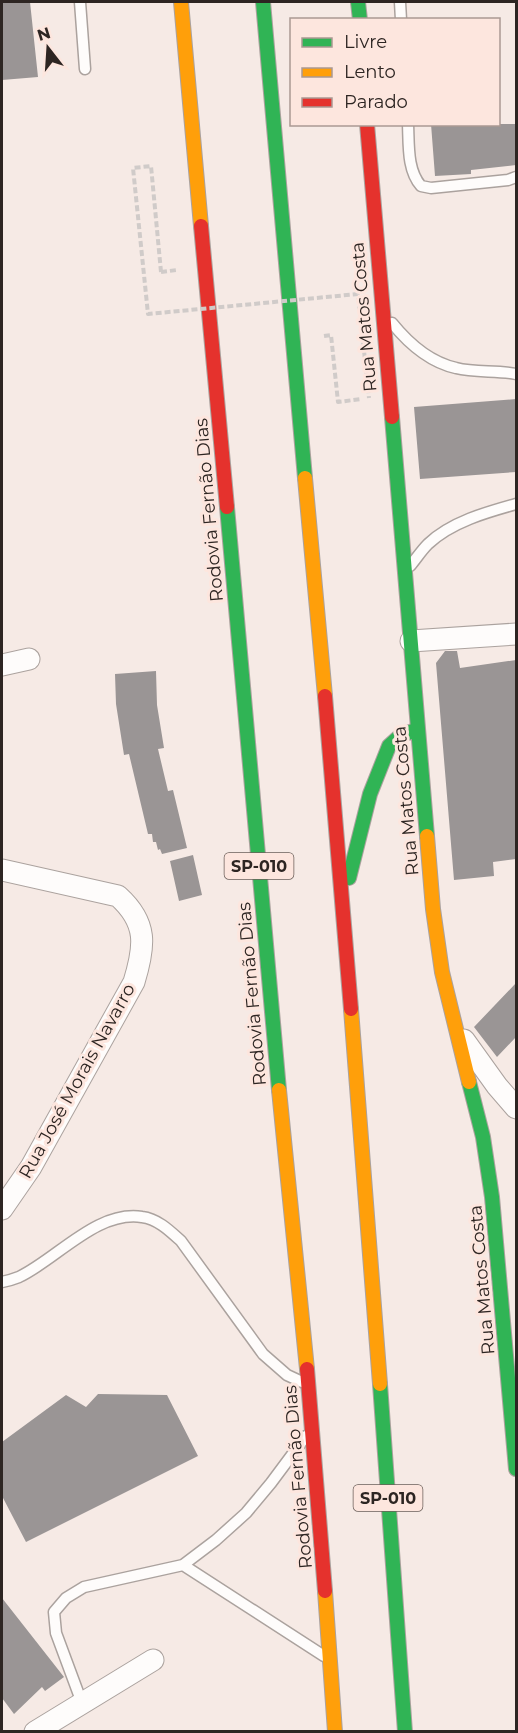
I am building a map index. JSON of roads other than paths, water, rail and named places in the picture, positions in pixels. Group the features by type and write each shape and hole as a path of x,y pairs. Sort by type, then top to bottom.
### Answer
{"main road":[{"name":"Rodovia Fernão Dias","path":"181,2 284,1144 313,1426 335,1731"},
{"name":"SP-010","path":"263,2 343,903 405,1731"},
{"path":"358,2 360,18"},
{"name":"Rua Matos Costa","path":"368,126 433,909 442,972 472,1086 492,1197 516,1469"},
{"path":"343,903 370,794 389,746 400,736 418,729"}],"street":[{"path":"411,641 516,634"},
{"path":"2,665 29,658"},
{"name":"Rua José Morais Navarro","path":"2,870 118,896 131,908 140,925 143,953 134,982 31,1167 2,1209"},
{"path":"455,1027 516,1108"},
{"path":"35,1731 153,1660"}],"lane":[{"path":"80,2 85,69"},
{"path":"400,2 401,18"},
{"path":"408,126 411,166 414,178 421,186 431,188 508,180 516,177"},
{"path":"382,312 404,337 428,358 456,368 516,374"},
{"path":"405,573 429,543 455,526 490,511 516,504"},
{"path":"2,1282 19,1277 88,1231 112,1219 142,1217 164,1226 181,1241 263,1354 287,1375 309,1385"},
{"path":"82,1703 56,1632 54,1611 66,1598 84,1587 183,1565 246,1513 313,1426"},
{"path":"183,1565 331,1661"}]}
